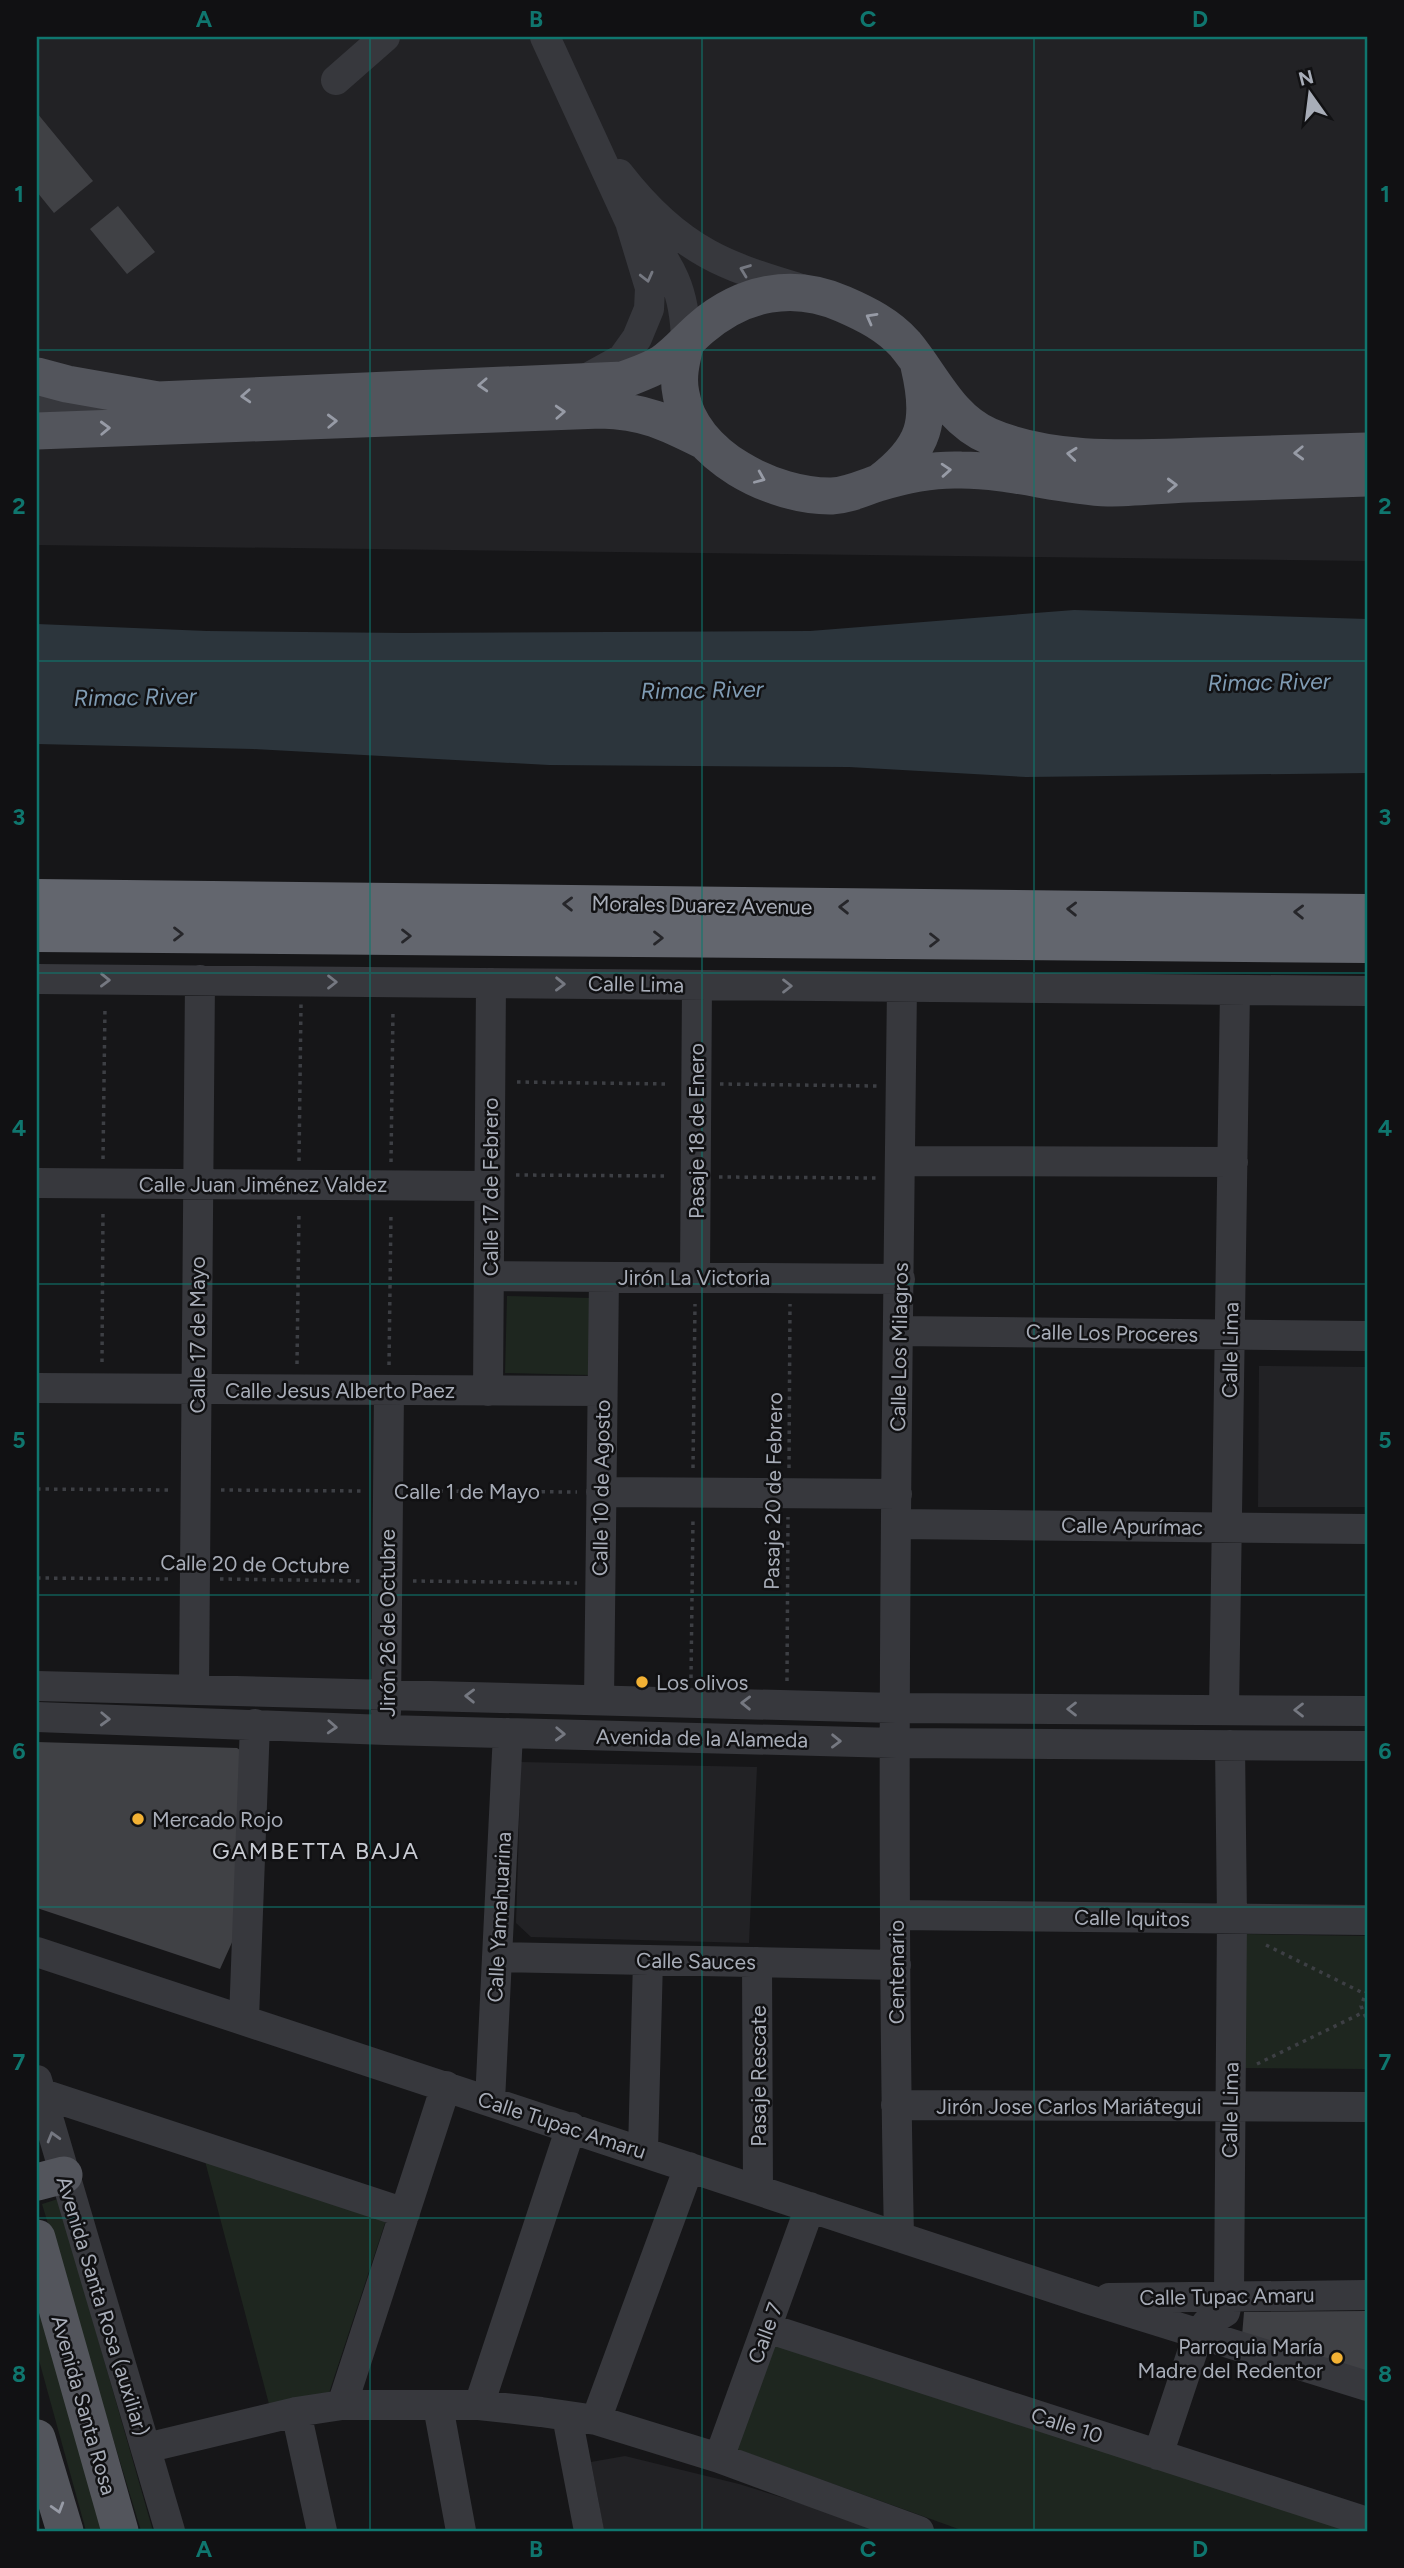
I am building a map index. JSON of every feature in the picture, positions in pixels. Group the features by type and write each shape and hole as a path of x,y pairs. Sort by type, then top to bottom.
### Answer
{"highway":[{"name":"Morales Duarez Avenue","path":"37,898 1367,913"},
{"name":"Morales Duarez Avenue","path":"37,933 1367,944"}],"main road":[{"path":"37,376 158,400 623,380 662,364 725,310 745,301 781,292 810,292 841,303 888,328 905,345 951,408 968,424 989,436 1025,447 1120,459 1367,451"},
{"path":"687,342 680,368 681,395 693,425 704,441"},
{"path":"879,483 905,461 925,426 926,410 918,363"},
{"path":"37,431 601,410 629,411 664,421 704,441 739,469 791,491 832,496 929,471 999,472 1107,488 1367,478"},
{"name":"Avenida Santa Rosa","path":"37,2238 120,2531"},
{"path":"37,2438 65,2531"}],"street":[{"path":"336,79 385,37"},
{"path":"545,37 616,190 641,254 650,288 649,309 637,338 622,359 584,380"},
{"path":"598,149 632,191 665,223 707,254 744,270 810,292"},
{"path":"616,190 672,269 686,313 687,342"},
{"path":"37,405 158,400"},
{"name":"Calle Lima","path":"37,979 1367,991"},
{"name":"Calle 17 de Mayo","path":"194,1689 200,980"},
{"name":"Calle 17 de Febrero","path":"488,1391 491,983"},
{"name":"Pasaje 18 de Enero","path":"695,1278 697,985"},
{"name":"Calle Los Milagros","path":"895,1708 902,987"},
{"name":"Calle Lima","path":"1224,1710 1235,990"},
{"path":"900,1161 1233,1162"},
{"name":"Calle Juan Jiménez Valdez","path":"37,1183 489,1186"},
{"name":"Jirón La Victoria","path":"489,1276 900,1279"},
{"name":"Calle 10 de Agosto","path":"599,1700 604,1277"},
{"name":"Calle Los Proceres","path":"899,1331 1367,1336"},
{"name":"Calle Jesus Alberto Paez","path":"37,1388 601,1391"},
{"name":"Jirón 26 de Octubre","path":"386,1730 389,1390"},
{"path":"601,1492 897,1494"},
{"name":"Calle Apurímac","path":"897,1524 1367,1529"},
{"name":"Avenida de la Alameda","path":"37,1686 895,1708 1367,1711"},
{"name":"Centenario","path":"895,1708 899,2236"},
{"name":"Avenida de la Alameda","path":"37,1717 386,1730 895,1743 1367,1746"},
{"path":"244,2019 255,1724"},
{"name":"Calle Yamahuarina","path":"490,2101 508,1733"},
{"name":"Calle Lima","path":"1228,2295 1232,1924 1230,1745"},
{"name":"Calle Iquitos","path":"896,1915 1232,1924 1367,1920"},
{"name":"Calle Tupac Amaru","path":"37,1952 1087,2299 1367,2386"},
{"name":"Calle Sauces","path":"497,1957 896,1965"},
{"path":"643,2151 648,1960"},
{"name":"Pasaje Rescate","path":"757,1962 758,2190"},
{"path":"39,2086 405,2213"},
{"name":"Avenida Santa Rosa (auxiliar)","path":"39,2086 50,2179 146,2448 170,2531"},
{"path":"342,2405 446,2086"},
{"name":"Jirón Jose Carlos Mariátegui","path":"896,2105 1231,2092 1367,2106"},
{"path":"479,2405 570,2127"},
{"path":"589,2531 582,2418 690,2167"},
{"name":"Calle 7","path":"719,2458 810,2207"},
{"path":"1158,2455 1198,2335 1207,2323 1226,2312 1228,2295"},
{"name":"Calle Tupac Amaru","path":"1087,2299 1367,2295"},
{"name":"Calle 10","path":"767,2328 1367,2522"},
{"path":"146,2448 296,2412 342,2405 479,2405 582,2418 719,2458 919,2531"},
{"path":"438,2406 461,2531"},
{"path":"296,2412 322,2531"}],"path":[{"name":"Pasaje 20 de Febrero","path":"786,1704 791,1278"},
{"name":"Calle 1 de Mayo","path":"37,1489 601,1492"},
{"name":"Calle 20 de Octubre","path":"37,1577 600,1583"},
{"path":"1232,1924 1366,1992 1361,2007 1367,2020"},
{"path":"1231,2092 1362,2013"}],"shaded area":[{"path":"37,37 1367,37 1367,561 37,545"},
{"path":"507,1296 591,1298 588,1375 505,1373"},
{"path":"1259,1366 1367,1367 1367,1507 1258,1507"},
{"path":"521,1762 757,1767 749,1943 531,1937 516,1923"},
{"path":"1244,1934 1367,1936 1367,2069 1242,2068"},
{"path":"205,2161 386,2220 328,2396 269,2404"},
{"path":"58,2199 153,2531 141,2531 42,2204"},
{"path":"37,2284 108,2531 86,2531 37,2353"},
{"path":"769,2340 1362,2531 964,2531 736,2449"},
{"path":"625,2456 739,2484 889,2531 604,2531 591,2462"}],"water":[{"name":"Rimac River","path":"1074,610 1367,619 1367,773 1026,777 849,767 549,765 253,749 37,744 37,624 207,631 404,633 810,631"}],"building":[{"path":"37,113 93,181 54,213 37,192"},
{"path":"118,206 155,252 127,274 90,229"},
{"name":"Mercado Rojo","path":"37,1742 237,1748 243,1752 234,1938 220,1969 37,1908"},
{"name":"Parroquia María Madre del Redentor","path":"1367,2311 1367,2374 1242,2336 1244,2312"}],"place":[{"name":"Los olivos","path":"642,1682"},
{"name":"Mercado Rojo","path":"138,1819"},
{"name":"Parroquia María Madre del Redentor","path":"1337,2358"}],"district":[{"name":"GAMBETTA BAJA","path":"316,1851"}]}
